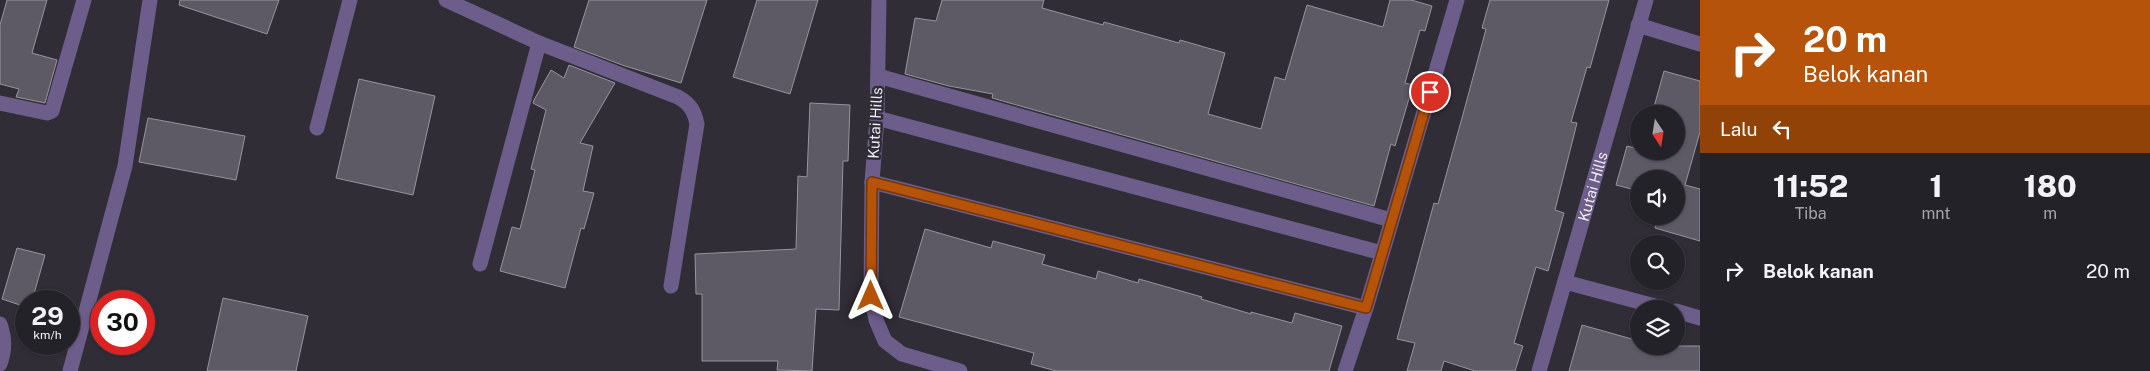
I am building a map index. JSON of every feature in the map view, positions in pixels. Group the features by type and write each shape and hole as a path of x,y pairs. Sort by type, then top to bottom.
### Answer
{"street":[{"path":"0,103 47,113 52,111 84,0"},
{"path":"70,371 125,166 150,0"},
{"path":"318,128 350,0"},
{"path":"446,0 539,43 689,103 695,112 697,124 671,286"},
{"name":"Kutai Hills","path":"879,0 877,118 872,182 871,296 876,320 885,341 902,354 960,371"},
{"path":"1345,371 1366,308 1457,0"},
{"name":"Kutai Hills","path":"1539,371 1646,0"},
{"path":"1638,25 1700,44"},
{"path":"480,264 539,43"},
{"path":"878,76 1392,220"},
{"path":"877,118 1382,253"},
{"path":"872,182 1366,308"},
{"path":"1565,282 1632,300"},
{"path":"1685,314 1700,318"},
{"path":"0,324 4,335 5,349 0,364"}],"building":[{"path":"7,0 47,0 32,53 57,60 45,103 16,97 19,89 0,84 0,25"},
{"path":"180,0 279,0 267,34 179,5"},
{"path":"589,0 707,0 681,83 625,66 574,47"},
{"path":"757,0 818,0 790,94 733,77"},
{"path":"942,0 1044,0 1042,8 1103,25 1104,22 1179,43 1180,40 1225,53 1208,114 1261,129 1275,77 1285,80 1307,5 1383,27 1390,0 1411,0 1432,6 1425,31 1420,30 1405,83 1413,85 1395,146 1391,144 1374,206 992,98 993,94 949,86 905,74 915,18 936,21"},
{"path":"1490,0 1609,0 1590,68 1587,67 1571,122 1577,123 1555,210 1564,213 1548,271 1536,267 1514,343 1523,346 1515,371 1475,371 1444,361 1441,371 1407,371 1415,343 1397,339 1434,203 1438,204 1462,118 1486,29 1482,28"},
{"path":"569,65 615,83 580,143 593,146 583,191 594,193 584,229 581,228 565,288 500,271 512,227 520,229 535,170 531,169 546,110 533,103 534,100 551,70 564,78"},
{"path":"1664,71 1700,81 1700,132 1685,185 1685,170 1630,170 1630,189 1616,185 1627,146 1630,147 1630,160 1685,160 1685,105 1655,105"},
{"path":"359,79 435,96 413,195 336,178"},
{"path":"810,103 850,105 848,161 843,161 839,310 816,309 812,371 777,370 778,361 702,361 702,294 696,294 695,254 796,249 798,176 807,177"},
{"path":"148,118 245,136 236,180 139,162"},
{"path":"1685,185 1700,189 1700,241 1685,237 1685,235 1655,228 1656,225 1685,225"},
{"path":"925,229 991,248 993,241 1045,255 1042,264 1096,279 1098,271 1138,283 1139,279 1202,297 1201,299 1251,314 1251,312 1292,323 1295,313 1342,326 1329,371 1056,371 1031,364 1034,353 899,317"},
{"path":"17,248 45,255 35,290 15,290 15,303 2,299"},
{"path":"223,298 308,316 296,371 207,371"},
{"path":"1582,325 1630,338 1630,355 1685,355 1685,346 1700,346 1700,371 1569,371"}],"route":[{"path":"871,296 872,182 1366,308 1430,92"}]}
